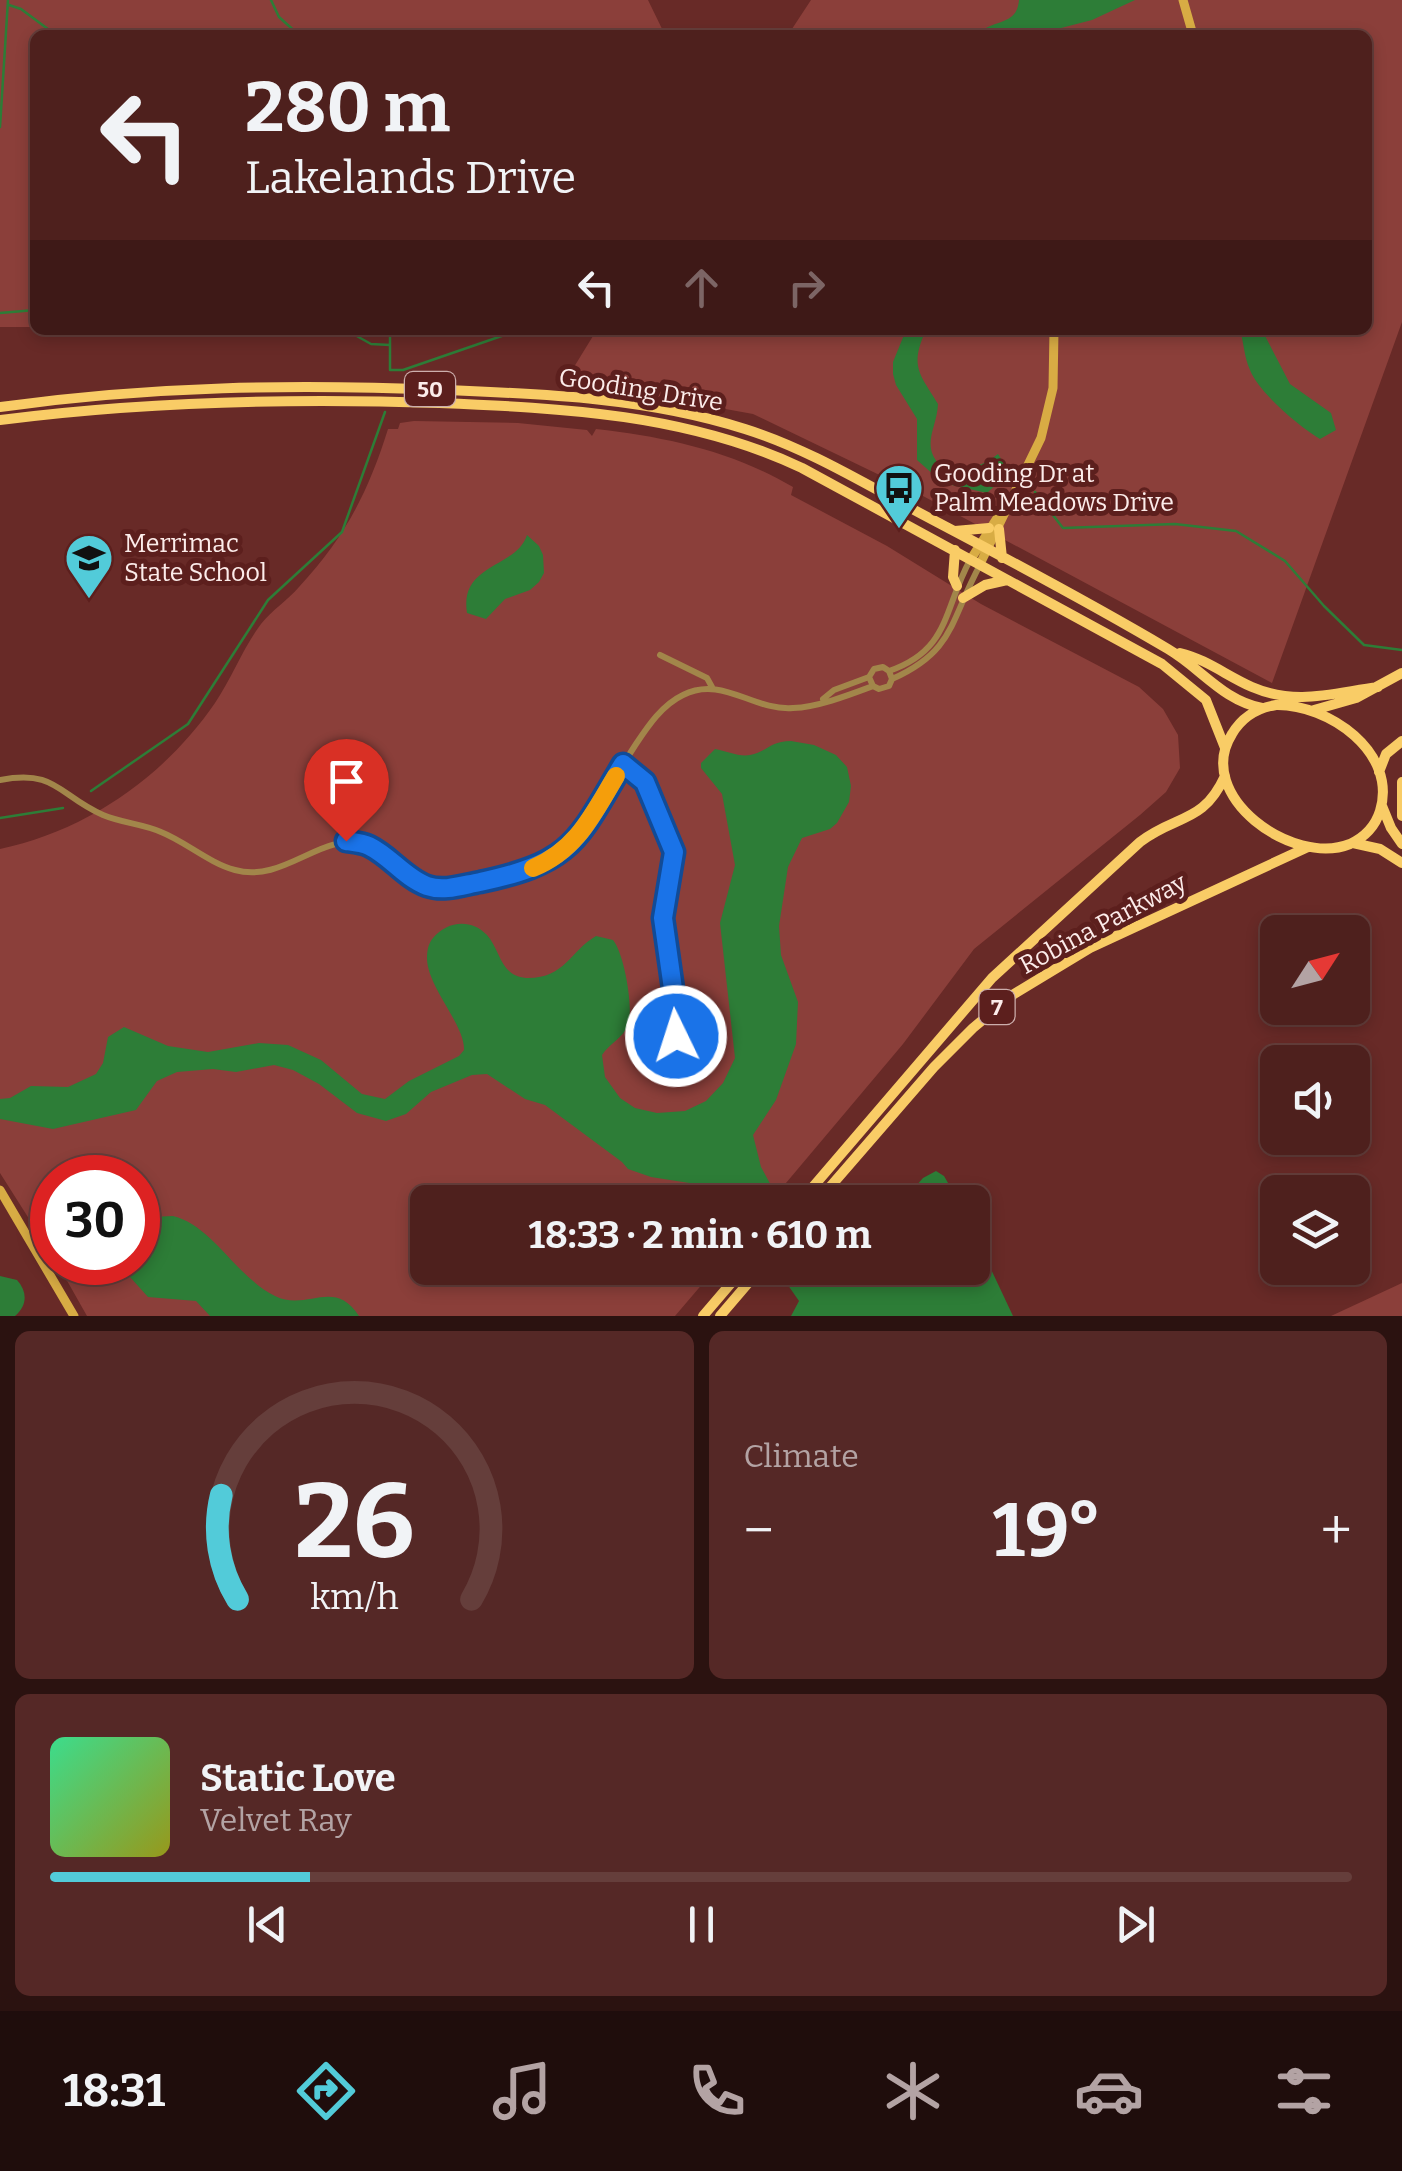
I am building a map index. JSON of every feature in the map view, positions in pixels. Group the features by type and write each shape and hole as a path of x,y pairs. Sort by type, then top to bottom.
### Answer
{"main road":[{"name":"Gooding Drive","path":"0,407 144,390 248,386 496,392 636,404 708,418 779,441 954,531 1171,650 1231,699 1262,708"},
{"name":"Gooding Drive","path":"0,420 130,404 238,400 490,405 641,419 703,430 776,456 1162,664 1182,678 1210,708 1225,748"},
{"path":"954,531 994,528 1002,558"},
{"path":"955,550 953,576 957,586"},
{"path":"962,598 985,585 1008,580"},
{"path":"1171,650 1194,656 1252,688 1275,695 1318,698 1378,687"},
{"path":"1314,710 1346,702 1402,673"},
{"path":"1379,772 1354,736 1338,722 1314,710 1284,705 1262,708 1241,722 1225,748 1225,776 1237,800 1260,825 1286,840 1308,847 1331,848 1352,843 1374,826 1382,804"},
{"path":"1402,741 1389,749 1379,772 1382,804 1402,844"},
{"name":"Robina Parkway","path":"815,1185 1008,962 1140,842 1163,826 1207,806 1225,776"},
{"path":"1402,782 1402,816"},
{"path":"1352,843 1380,849 1402,863"},
{"name":"Robina Parkway","path":"832,1185 934,1066 1014,994 1090,948 1308,847"},
{"path":"704,1316 730,1285"},
{"path":"720,1316 746,1285"}],"street":[{"path":"1183,0 1192,30"},
{"path":"0,780 27,776 44,779 102,814 159,830 234,870 272,871 346,841 368,846 424,886 442,890 539,866 560,854 582,833 623,764 664,708 683,695 713,688 793,708 837,699 873,686 886,688 890,675 935,642 957,586 975,562 1037,448 1049,413 1054,335"},
{"path":"822,700 834,690 870,677 877,668 890,675 926,662 940,649 975,562"},
{"path":"660,655 707,678 713,688"},
{"path":"870,677 873,686"},
{"path":"623,764 645,782 674,852 663,918 677,1017 673,1048"},
{"path":"0,1190 74,1316"}],"shaded area":[{"path":"0,0 648,0 663,30 30,30 30,327 0,327"},
{"path":"811,0 1402,0 1402,322 1272,683 923,496 753,414 566,380 593,336 562,335 1372,335 1372,30 791,30"},
{"path":"1019,0 1135,0 1092,20 1053,30 983,30 1009,18"},
{"path":"904,335 924,335 918,353 919,370 938,404 932,453 943,468 958,469 985,463 998,454 1005,465 1003,478 987,493 943,483 917,460 917,419 896,385 893,362"},
{"path":"1241,335 1265,335 1290,384 1331,413 1336,430 1320,439 1291,418 1255,379"},
{"path":"400,423 518,423 587,430 592,436 596,429 622,432 698,448 770,474 793,487 791,495 887,546 981,604 1139,687 1163,709 1178,735 1180,768 1166,792 1140,815 974,949 903,1044 784,1185 410,1185 410,1285 701,1285 675,1316 87,1316 69,1285 160,1285 160,1155 30,1155 30,1220 0,1173 0,849 64,829 121,797 148,777 195,730 261,624 330,550 363,494 388,429 398,429"},
{"path":"527,535 543,555 544,573 539,582 530,590 505,599 486,619 467,613 472,584 521,546"},
{"path":"778,743 814,745 836,755 847,767 851,786 849,802 837,823 802,838 788,867 779,926 781,955 798,1002 796,1044 776,1100 753,1135 761,1167 771,1185 702,1185 628,1169 545,1105 525,1099 487,1074 472,1075 431,1092 406,1114 386,1121 357,1113 319,1084 274,1065 236,1072 177,1072 157,1081 136,1110 53,1129 0,1119 0,1099 31,1086 68,1087 96,1074 103,1063 108,1037 124,1027 168,1046 208,1052 259,1043 288,1045 321,1060 362,1094 385,1099 464,1050 459,1029 433,982 427,959 433,938 445,928 459,924 481,930 492,941 506,968 526,978 550,974 596,936 613,940 624,968 630,1017 623,1034 602,1055 605,1077 620,1098 635,1108 657,1113 685,1111 706,1101 723,1083 735,1058 720,923 735,865 722,794 701,763 715,749 750,755"},
{"path":"936,1171 949,1185 917,1185"},
{"path":"160,1217 187,1221 275,1296 287,1300 340,1299 359,1316 210,1316 196,1301 148,1297 137,1285 160,1285"},
{"path":"990,1267 1013,1316 791,1316 799,1301 788,1285 990,1285"},
{"path":"0,1276 17,1280 23,1289 24,1303 15,1316 0,1316"},
{"path":"1402,1283 1402,1316 1331,1316"}],"waterway":[{"path":"0,127 8,0"},
{"path":"271,0 279,17 293,30"},
{"path":"9,5 49,30"},
{"path":"0,313 30,310"},
{"path":"355,335 371,344 390,345"},
{"path":"390,335 390,370 403,370 504,335"},
{"path":"91,791 188,724 268,600 342,532 385,412"},
{"path":"1035,492 1063,528 1175,524 1236,531 1285,561 1364,645 1402,650"},
{"path":"0,818 63,808"}],"slow traffic":[{"path":"533,868 560,854 582,833 616,776"}],"place":[{"name":"Gooding Dr at Palm Meadows Drive","path":"899,530"},
{"name":"Merrimac State School","path":"89,600"}],"route":[{"path":"346,841 368,846 424,886 442,890 512,875 560,854 582,833 623,764 645,782 674,852 663,918 677,1017 676,1036"}]}
